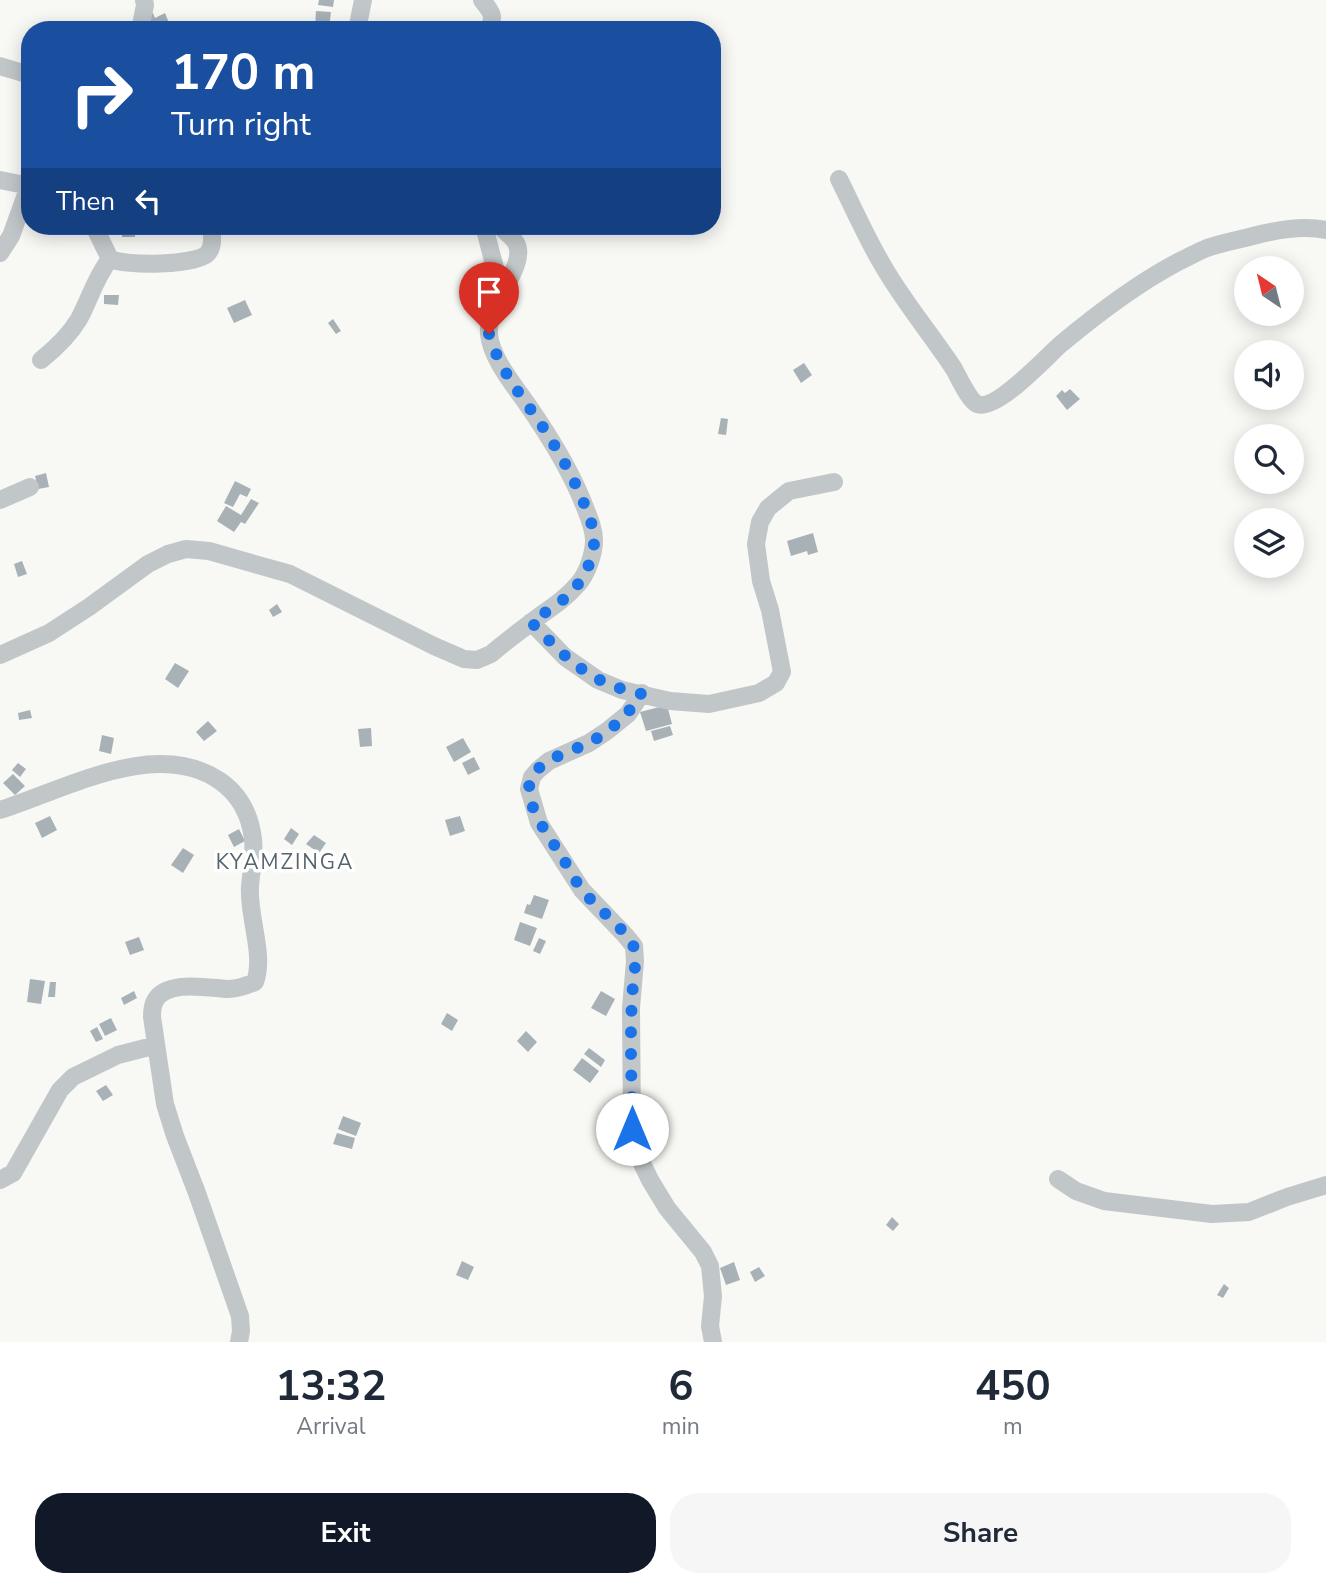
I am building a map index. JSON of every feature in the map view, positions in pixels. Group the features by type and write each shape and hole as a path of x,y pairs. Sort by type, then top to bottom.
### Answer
{"street":[{"path":"142,21 144,0"},
{"path":"359,21 363,0"},
{"path":"482,0 491,12 491,21"},
{"path":"0,66 21,72"},
{"path":"839,179 882,265 973,401 979,405 994,402 1021,382 1059,345 1100,314 1155,275 1181,261 1206,249 1265,233 1298,228 1326,230"},
{"path":"0,180 21,184"},
{"path":"0,253 11,236 21,210"},
{"path":"98,235 110,260 162,264 201,257 209,251 213,243 212,235"},
{"path":"486,235 503,290"},
{"path":"0,654 49,632 148,564 168,554 186,550 209,551 290,574 464,659 477,660 491,653 564,598 580,582 591,559 593,527 578,489 549,436 508,377 493,348 489,334 490,323 515,269 519,251 517,243 509,235"},
{"path":"41,360 62,343 79,318 96,279 110,260"},
{"path":"531,622 565,657 598,680 622,690 670,701 709,704 759,693 776,683 782,672 770,610 761,581 756,544 760,522 768,508 789,491 834,482"},
{"path":"0,500 30,487"},
{"path":"642,694 628,714 607,731 589,743 548,761 538,769 532,776 529,789 539,823 582,890 634,946 631,1008 632,1129 636,1151 667,1208 703,1252 710,1266 713,1297 710,1326 713,1342"},
{"path":"0,810 106,772 173,764 195,767 215,778 231,789 246,810 253,839 250,900 257,952 258,975 255,982 230,989 183,987 168,990 159,995 153,1003 152,1017 165,1104 240,1316 239,1342"},
{"path":"0,1180 13,1173 60,1090 73,1077 118,1055 156,1047"},
{"path":"1058,1179 1076,1191 1104,1201 1212,1214 1249,1212 1326,1185"}],"building":[{"path":"319,0 334,0 333,7 318,5"},
{"path":"316,11 331,12 330,21 315,21"},
{"path":"153,13 155,18 165,13 168,21 146,21 144,16"},
{"path":"104,295 119,295 118,305 104,304"},
{"path":"245,300 252,315 234,323 227,308"},
{"path":"333,319 341,331 336,334 328,323"},
{"path":"804,363 812,375 801,383 793,370"},
{"path":"1070,389 1080,399 1067,410 1056,396 1062,390 1065,393"},
{"path":"721,418 728,419 726,435 718,434"},
{"path":"46,473 49,487 38,489 35,476"},
{"path":"235,481 251,489 247,497 240,494 233,507 224,503"},
{"path":"251,499 259,503 245,524 241,522 234,532 217,521 226,506 241,515"},
{"path":"813,533 818,552 808,555 807,551 791,556 787,541"},
{"path":"22,561 27,574 18,577 14,564"},
{"path":"277,604 282,612 273,617 269,610"},
{"path":"175,663 189,671 178,688 165,679"},
{"path":"667,705 672,724 646,731 640,712"},
{"path":"30,710 32,718 19,720 18,713"},
{"path":"208,721 217,731 204,741 196,732"},
{"path":"670,726 673,735 654,741 651,731"},
{"path":"371,728 372,746 360,747 358,729"},
{"path":"102,735 114,738 111,754 99,751"},
{"path":"463,738 471,752 454,762 446,747"},
{"path":"474,757 480,769 468,775 462,763"},
{"path":"18,763 26,769 20,777 12,770"},
{"path":"13,774 25,786 15,795 3,783"},
{"path":"50,816 57,830 42,838 35,823"},
{"path":"460,816 465,831 450,836 445,820"},
{"path":"291,828 299,834 292,845 284,839"},
{"path":"239,829 245,841 234,847 228,835"},
{"path":"314,835 326,843 319,853 306,844"},
{"path":"183,848 194,855 183,873 171,865"},
{"path":"534,895 549,900 542,919 524,913"},
{"path":"520,922 537,928 530,946 514,940"},
{"path":"139,937 144,950 130,955 125,942"},
{"path":"539,938 546,941 540,954 533,951"},
{"path":"30,979 45,981 41,1004 27,1002"},
{"path":"50,982 56,982 55,997 48,997"},
{"path":"134,991 137,998 124,1005 121,998"},
{"path":"601,991 615,999 606,1016 591,1008"},
{"path":"447,1013 458,1020 452,1031 441,1024"},
{"path":"111,1018 117,1030 105,1036 99,1024"},
{"path":"97,1027 103,1039 96,1042 90,1031"},
{"path":"526,1031 537,1042 528,1052 517,1041"},
{"path":"589,1048 605,1060 601,1067 584,1054"},
{"path":"582,1058 599,1071 590,1083 573,1070"},
{"path":"106,1085 113,1095 103,1101 96,1091"},
{"path":"343,1116 361,1123 356,1136 338,1129"},
{"path":"337,1133 355,1138 352,1149 333,1144"},
{"path":"892,1217 899,1224 893,1231 886,1225"},
{"path":"462,1261 474,1267 468,1280 456,1275"},
{"path":"734,1262 740,1280 726,1285 720,1268"},
{"path":"759,1267 765,1276 755,1282 750,1272"},
{"path":"1224,1284 1229,1288 1223,1298 1217,1295"}],"district":[{"name":"KYAMZINGA","path":"285,862"}],"route":[{"path":"489,334 501,365 549,436 578,489 593,527 591,559 580,582 564,598 531,622 565,657 598,680 622,690 642,694 628,714 607,731 589,743 548,761 538,769 532,776 529,789 539,823 582,890 634,946 631,1008 632,1129"}]}
